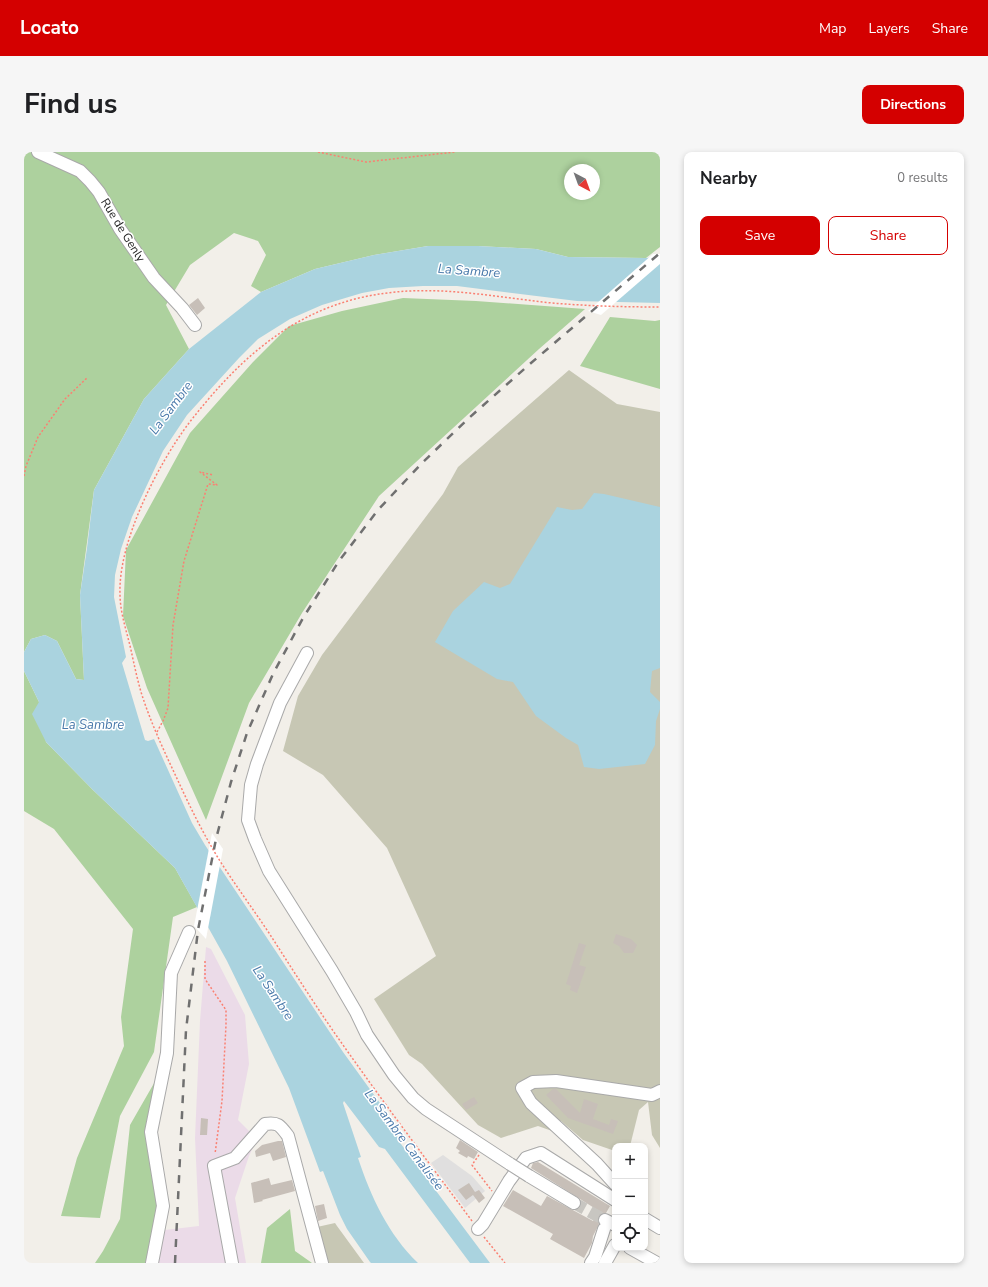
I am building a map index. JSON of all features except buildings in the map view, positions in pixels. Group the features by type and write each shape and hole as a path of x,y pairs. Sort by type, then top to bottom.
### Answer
{"street":[{"name":"Rue de Genly","path":"38,152 80,171 90,181 99,192 120,229 146,266 194,325"},
{"path":"307,653 280,703 257,764 251,785 248,820 269,871 332,971 368,1035 394,1075 413,1098 426,1109 510,1164 574,1203"},
{"path":"152,1263 163,1206 151,1132 167,1053 171,973 189,932"},
{"path":"612,1181 531,1103 522,1088 533,1082 556,1081 652,1095 660,1091"},
{"path":"232,1263 214,1166 235,1158 265,1124 273,1123 279,1125 288,1136 322,1263"},
{"path":"478,1229 483,1224 498,1198 526,1158 541,1153 612,1198"},
{"path":"591,1263 608,1225"},
{"path":"605,1263 612,1250"},
{"path":"635,1251 657,1263"}],"path":[{"path":"318,152 366,162 455,152"},
{"path":"24,476 26,466 38,437 65,399 88,378"},
{"path":"157,732 164,722 168,708 173,625 184,561 208,484 217,485 200,472 213,475"},
{"path":"205,961 205,979 226,1010 222,1101 214,1166"},
{"path":"472,1165 498,1198"},
{"path":"478,1229 505,1263"}],"shaded area":[{"path":"569,370 617,404 660,412 660,1148 652,1135 648,1102 639,1110 631,1143 612,1143 612,1150 583,1140 561,1121 552,1131 538,1126 501,1138 478,1125 422,1064 409,1055 374,999 436,956 387,848 323,775 283,751 298,696 322,655 443,494 458,467"},
{"path":"206,947 211,949 245,1015 249,1064 238,1120 257,1139 249,1156 235,1198 246,1263 155,1263 165,1230 199,1226 195,1138 200,1021"},
{"path":"443,1155 472,1176 485,1191 465,1208 431,1163"},
{"path":"335,1223 364,1263 327,1263 317,1227"}],"green space":[{"path":"24,152 660,152 660,247 646,258 568,257 536,249 478,246 428,246 374,255 315,269 261,292 251,286 266,255 258,241 234,233 190,265 166,305 189,349 144,399 94,490 80,595 84,680 76,679 57,641 45,635 31,639 24,652"},
{"path":"403,298 476,301 585,309 539,349 379,496 302,613 249,703 206,820 147,688 123,616 126,550 190,433 253,362 289,326 342,311"},
{"path":"610,317 655,321 660,320 660,389 580,366"},
{"path":"24,671 39,702 46,742 93,790 175,868 197,907 173,917 154,1052 120,1116 100,1218 61,1216 77,1158 124,1046 121,1017 133,929 54,829 24,811"},
{"path":"157,1078 146,1131 159,1200 147,1259 145,1263 95,1263 120,1219 130,1125"},
{"path":"290,1209 295,1251 312,1263 261,1263 267,1228"}],"water":[{"name":"La Sambre","path":"428,246 478,246 536,249 568,257 660,257 660,303 577,301 457,286 423,286 389,288 362,293 322,305 290,319 258,339 239,358 187,415 163,451 132,517 121,549 115,575 114,597 126,657 122,663 145,740 148,741 154,739 192,823 205,845 343,1052 398,1128 398,1140 490,1263 470,1263 385,1149 379,1147 344,1101 343,1103 361,1157 358,1158 375,1201 398,1240 418,1263 370,1262 347,1229 340,1215 323,1171 320,1172 289,1088 227,961 175,868 93,790 46,742 32,714 39,702 24,671 24,652 31,639 45,635 57,641 76,679 84,680 80,595 94,490 144,399 189,349 261,292 315,269 374,255"},
{"path":"594,493 660,507 660,668 652,671 650,692 660,702 660,709 656,721 655,745 645,764 599,769 584,767 578,745 536,716 513,682 497,679 435,642 453,611 484,582 500,588 510,584 557,507 572,510 582,509"}],"pier":[{"path":"653,254 660,254 660,264 601,315 588,311"},
{"path":"212,833 223,849 206,939 194,926"}],"tunnel":[{"path":"574,1203 605,1220"}],"railway":[{"path":"175,1263 186,1030 198,930 216,839 231,782 247,733 273,674 303,618 339,561 378,510 422,463 470,417 660,253"}],"water label":[{"name":"La Sambre Canalisée","path":"404,1140"}]}
